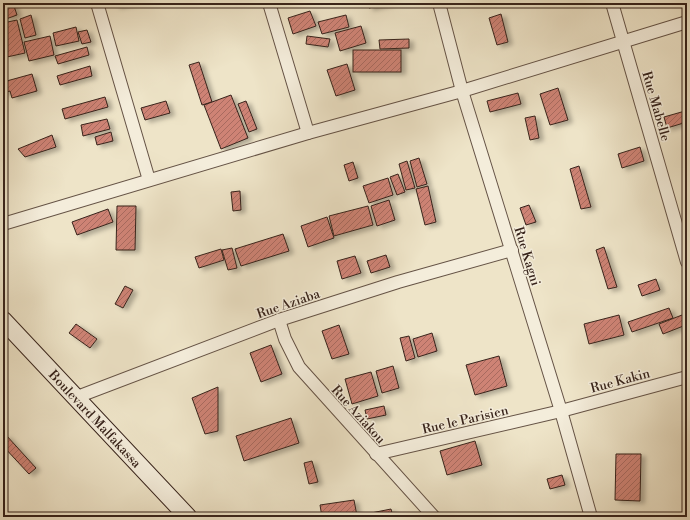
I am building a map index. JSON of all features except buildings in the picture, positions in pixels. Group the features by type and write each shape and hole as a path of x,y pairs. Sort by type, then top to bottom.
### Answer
{"street":[{"path":"97,3 149,180"},
{"path":"269,3 308,133"},
{"name":"Rue Kagni","path":"439,3 462,91 561,411 591,517"},
{"name":"Rue Mabelle","path":"612,3 687,262"},
{"path":"3,224 308,133 462,91 624,43 687,22"},
{"name":"Rue Aziaba","path":"77,397 279,320 398,282 512,250"},
{"name":"Boulevard Malfakassa","path":"3,320 77,397 188,517"},
{"name":"Rue Aziakou","path":"279,320 285,339 299,367 434,517"},
{"name":"Rue Kakin","path":"561,411 687,377"},
{"name":"Rue le Parisien","path":"376,454 561,411"}]}
